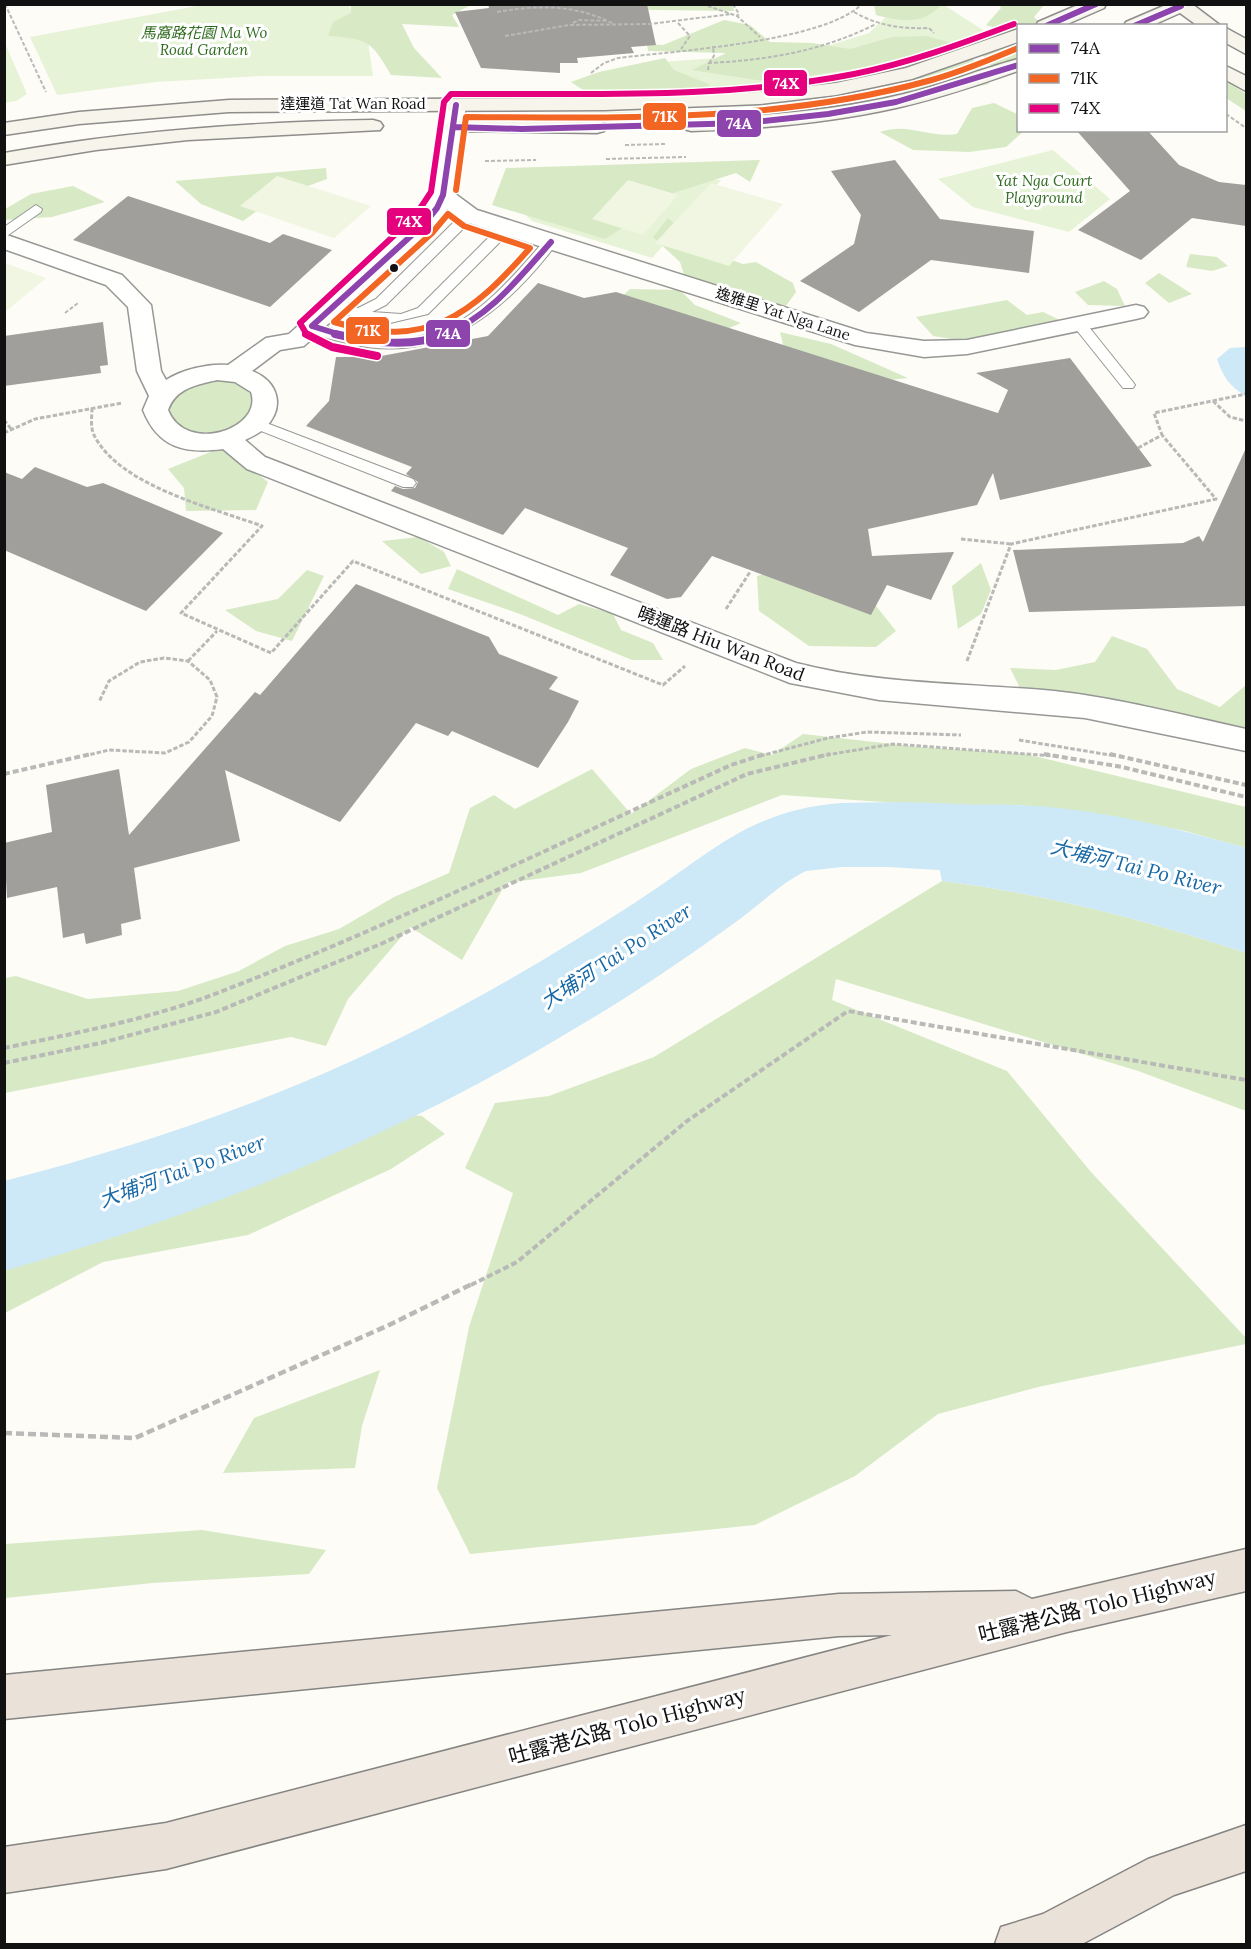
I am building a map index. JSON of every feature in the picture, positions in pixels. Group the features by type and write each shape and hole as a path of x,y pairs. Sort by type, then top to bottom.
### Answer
{"highway":[{"name":"吐露港公路 Tolo Highway","path":"4,1870 166,1846 1067,1611 1246,1570"},
{"path":"4,1697 839,1615 1067,1611"},
{"path":"1018,1944 1050,1936 1164,1875 1246,1848"}],"main road":[{"path":"1050,24 1097,4"},
{"path":"1142,20 1181,5 1209,24"},
{"name":"達運道 Tat Wan Road","path":"4,129 102,114 186,107 298,103 456,105 695,102 766,98 910,73 1017,35"},
{"path":"1227,35 1246,48"},
{"name":"達運道 Tat Wan Road","path":"420,127 660,126 744,123 896,102 1017,65"},
{"path":"1227,73 1246,85"},
{"name":"達運道 Tat Wan Road","path":"4,159 136,138 205,131 399,127"}],"street":[{"path":"261,387 296,352 304,334 424,224 437,208 443,195 456,105"},
{"name":"逸雅里 Yat Nga Lane","path":"443,195 469,215 506,228 863,340 898,346 924,349 967,347 1136,312"},
{"path":"4,241 114,280 139,305 149,371 161,396"},
{"path":"233,373 274,344 304,334"},
{"path":"209,373 233,373 246,376 261,387 266,402 264,413 256,424 227,439 208,443 174,438 162,429 156,419 156,407 161,396 184,378 209,373"},
{"name":"曉運路 Hiu Wan Road","path":"227,439 256,463 790,672 848,686 1033,700 1246,740"}],"lane":[{"path":"4,234 36,209"},
{"path":"358,314 381,302 469,215"},
{"path":"335,305 358,314 390,321 410,318 423,311 506,228"},
{"path":"304,334 379,344 416,340 453,330 479,317 494,304 551,242"},
{"path":"1080,325 1128,385"},
{"path":"256,424 408,483"}],"path":[{"path":"5,4 48,96"},
{"path":"497,12 555,4 574,6 614,23"},
{"path":"702,4 736,16 760,38"},
{"path":"734,4 739,14 736,16"},
{"path":"586,77 604,63 618,58 713,46 816,28 854,12 862,4"},
{"path":"505,36 569,25 676,22 731,14"},
{"path":"569,25 579,20 610,21"},
{"path":"676,22 689,32 690,36 681,50"},
{"path":"709,63 800,55 844,40 876,24"},
{"path":"708,72 709,63 714,56 713,46"},
{"path":"1227,115 1246,128"},
{"path":"65,314 79,302"},
{"path":"961,539 1011,544 1216,499 1162,435 1154,413 1246,394"},
{"path":"4,433 35,419 161,396"},
{"path":"1212,400 1230,417 1246,421"},
{"path":"92,408 93,434 108,457 134,477 262,526 181,613 217,631 271,653 353,561 663,685 680,673"},
{"path":"4,420 12,430"},
{"path":"1138,448 1162,435"},
{"path":"954,695 1011,544"},
{"path":"188,661 217,631"},
{"path":"4,774 109,750 165,753 189,742 212,716 217,697 210,680 188,661 164,658 140,662 109,681 99,702"},
{"path":"4,1048 97,1029 218,993 380,924 730,765 779,749 886,731 963,735"},
{"path":"1017,740 1091,750 1246,785"},
{"path":"4,1063 101,1043 216,1012 383,943 747,774 806,758 893,744 1037,753 1122,767 1246,796"},
{"path":"4,1433 135,1438 387,1326 517,1262 687,1121 848,1011 1246,1080"}],"green space":[{"name":"馬窩路花園 Ma Wo Road Garden","path":"348,4 368,41 373,76 260,76 156,82 57,95 30,37 202,5"},
{"path":"733,4 734,11 510,8 487,5"},
{"path":"874,4 941,5 934,12 919,19 902,20 876,15"},
{"path":"351,5 471,5 452,15 459,27 402,24 414,48 442,78 391,75 373,48 367,44 351,38 328,36 333,22 351,13"},
{"path":"899,5 944,5 994,37 912,64 846,77 779,85 644,92 662,62 811,51 869,33"},
{"path":"999,5 1044,5 1034,17 1041,24 1017,24 1017,35 986,25 1001,8"},
{"path":"724,20 750,25 770,42 812,43 850,49 892,37 927,36 955,44 921,59 867,75 861,68 768,82 692,70 726,53 648,51 647,44 663,45"},
{"path":"5,43 27,94 16,101 5,103"},
{"path":"1017,43 1017,66 989,65 981,53"},
{"path":"1017,46 1017,52 938,80 846,103 758,114 536,119 536,113 711,110 798,103 884,89 952,70"},
{"path":"969,57 982,65 989,84 913,101 904,92 912,82 878,79"},
{"path":"665,58 674,70 711,85 690,90 586,92 571,82 599,72"},
{"path":"1227,82 1246,94 1246,111 1227,99"},
{"path":"994,103 1017,114 1017,132 1023,132 1006,147 969,152 913,150 880,132 890,129 909,129 946,135 957,134 972,108"},
{"name":"Yat Nga Court Playground","path":"1053,150 1110,199 1069,232 973,207 938,179"},
{"path":"760,160 750,182 736,173 636,205 643,215 605,239 492,205 506,168"},
{"path":"326,168 327,179 275,198 243,221 201,204 175,181"},
{"path":"277,176 371,206 334,238 240,206"},
{"path":"516,180 721,180 652,258 532,221 514,204"},
{"path":"628,180 678,195 643,235 592,219"},
{"path":"711,183 783,204 729,266 655,243"},
{"path":"73,186 105,202 52,217 5,220 5,209 31,194"},
{"path":"668,218 706,251 743,264 756,262 793,283 796,292 783,310 734,309 690,294 680,262 653,237"},
{"path":"1190,254 1217,257 1228,266 1212,271 1186,267"},
{"path":"4,263 46,278 5,312"},
{"path":"1159,273 1192,294 1169,303 1145,283"},
{"path":"1104,281 1117,289 1125,306 1088,305 1075,292"},
{"path":"630,289 680,290 695,305 741,323 720,332 617,301"},
{"path":"1007,300 1027,315 1043,312 1068,324 1044,328 1003,347 933,336 916,317"},
{"path":"780,332 831,344 908,378 864,383 786,357"},
{"path":"214,380 237,384 250,394 254,399 249,419 226,434 196,437 166,419 169,401 187,387"},
{"path":"223,447 268,482 256,510 186,511 184,488 168,469"},
{"path":"419,537 444,552 451,566 421,574 382,541"},
{"path":"981,563 991,590 981,614 958,629 952,586"},
{"path":"795,565 869,597 896,631 876,647 809,646 759,611 757,576"},
{"path":"457,569 558,615 579,604 613,614 621,630 653,643 663,660 632,660 520,614 448,589"},
{"path":"307,570 324,576 292,641 256,631 225,610 278,599"},
{"path":"1112,636 1147,649 1177,689 1220,707 1246,685 1246,752 1219,738 1027,702 1010,668 1056,670 1095,662"},
{"path":"803,734 919,747 1026,754 1246,807 1246,848 1185,831 1106,815 1019,805 926,805 782,795 581,873 506,883 462,960 410,927 348,999 326,1046 291,1037 5,1093 5,978 16,976 88,999 178,991 239,971 285,946 339,929 394,897 449,873 470,808 494,795 515,809 592,769 631,814 691,769 745,748 772,755"},
{"path":"942,881 1019,893 1096,910 1246,953 1246,1111 1138,1071 836,979 832,1000 1007,1071 1091,1172 1246,1338 1246,1344 1038,1387 938,1414 855,1476 755,1525 470,1554 437,1488 469,1327 513,1193 465,1168 495,1103 549,1096 654,1057"},
{"path":"393,1113 422,1116 445,1134 391,1169 248,1235 103,1262 5,1313 5,1248 252,1176 350,1127"},
{"path":"380,1370 362,1426 355,1468 223,1473 254,1418"},
{"path":"202,1530 326,1550 309,1574 153,1583 5,1598 5,1544"}],"water":[{"path":"1246,347 1246,396 1228,381 1217,359 1230,348"},
{"path":"926,805 1017,805 1075,810 1162,826 1246,848 1246,953 1171,930 1058,901 942,881"}],"building":[{"path":"488,4 647,4 656,45 631,47 634,53 577,58 578,63 560,63 560,73 481,68 455,12 489,8"},
{"path":"1078,132 1149,132 1179,165 1219,182 1246,185 1246,226 1192,218 1141,260 1078,230 1130,191"},
{"path":"895,160 940,219 1034,231 1029,273 931,260 859,312 800,281 854,244 861,215 831,171"},
{"path":"128,196 270,243 283,234 332,250 270,307 73,240"},
{"path":"538,283 584,298 616,292 998,413 1008,390 976,373 1070,358 1152,466 1000,500 993,473 977,505 868,529 872,556 954,552 931,600 887,585 871,615 712,556 681,597 667,599 610,575 628,548 525,508 503,535 391,491 395,486 403,489 415,488 418,482 406,474 412,467 306,426 329,401 336,357 376,357 488,336"},
{"path":"103,322 108,365 100,366 101,373 4,386 4,336"},
{"path":"1246,448 1246,606 1029,612 1013,550 1183,543 1199,536 1203,542"},
{"path":"35,467 87,487 103,483 223,533 146,611 4,550 4,472 22,479"},
{"path":"356,584 489,637 499,654 558,677 549,689 579,701 538,768 452,731 448,736 416,723 340,822 225,770 240,841 134,868 141,919 121,924 122,935 86,944 84,933 63,938 57,887 7,898 4,843 52,832 46,785 119,769 129,835 255,692 260,695"}],"waterway":[{"name":"大埔河 Tai Po River","path":"4,1226 76,1206 217,1160 286,1133 422,1071 487,1036 628,951 705,900 762,857 787,844 801,840 827,836 873,835 976,838 1037,843 1120,859 1246,894"}],"transit line":[{"name":"74A","path":"1051,24 1096,4"},
{"name":"74A","path":"1139,24 1181,6"},
{"name":"74X","path":"377,356 332,347 320,342 303,331 300,323 415,216 431,192 444,102 451,94 684,92 797,82 853,74 922,58 1014,24"},
{"name":"71K","path":"456,190 466,117 582,118 699,115 815,104 872,95 929,81 1017,48"},
{"name":"74A","path":"453,127 522,129 745,123 828,114 896,102 1017,65"},
{"name":"74A","path":"312,326 424,224 437,208 443,195 456,105"},
{"name":"71K","path":"448,214 464,226 530,248 480,301 457,316 440,323 423,328 387,332 334,322 432,233 448,214"},
{"name":"74A","path":"312,326 355,339 376,342 398,343 440,337 460,328 490,308 551,242"}]}
